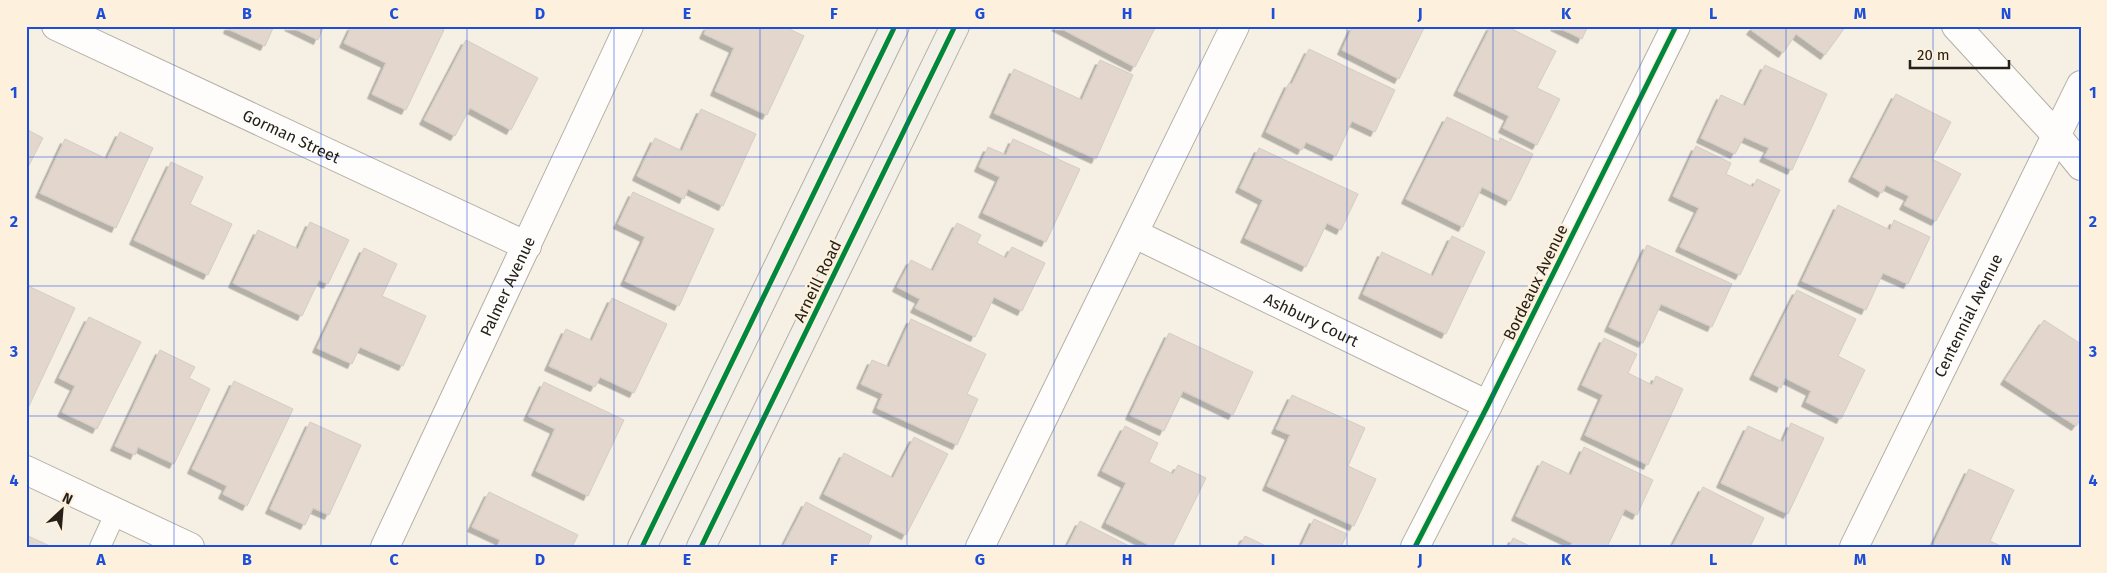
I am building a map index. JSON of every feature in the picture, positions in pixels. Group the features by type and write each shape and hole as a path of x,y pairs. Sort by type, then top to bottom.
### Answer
{"main road":[{"path":"642,547 895,26"},
{"name":"Arneill Road","path":"701,547 955,26"}],"street":[{"name":"Gorman Street","path":"56,26 527,246"},
{"name":"Palmer Avenue","path":"385,547 629,26"},
{"path":"980,547 1236,26"},
{"name":"Bordeaux Avenue","path":"1414,547 1488,405 1676,26"},
{"path":"1956,26 2056,135 2081,166"},
{"name":"Centennial Avenue","path":"1854,547 2081,85"},
{"name":"Ashbury Court","path":"1135,234 1488,405"},
{"path":"26,470 190,547"}],"lane":[{"path":"100,547 116,512"}],"building":[{"path":"229,26 274,26 265,46 228,29"},
{"path":"289,26 324,26 318,40"},
{"path":"352,26 437,26 444,30 406,110 372,94 386,63 344,43"},
{"path":"708,26 783,26 804,36 767,115 715,91 734,48 704,34"},
{"path":"1056,26 1156,26 1135,67"},
{"path":"1353,26 1425,26 1399,79 1342,50"},
{"path":"1491,26 1506,26 1556,51 1537,88 1560,99 1537,145 1503,128 1509,116 1458,91"},
{"path":"1555,26 1588,26 1582,39"},
{"path":"1754,26 1846,26 1825,55 1796,34 1783,53 1751,30"},
{"path":"466,40 538,78 511,130 470,108 455,136 424,120"},
{"path":"1309,49 1395,90 1375,132 1352,121 1336,156 1306,142 1302,150 1266,132 1289,83 1292,84"},
{"path":"1100,60 1133,75 1096,159 994,113 1014,69 1082,100"},
{"path":"1765,65 1827,94 1792,170 1764,157 1769,148 1744,137 1735,154 1701,138 1721,95 1745,106"},
{"path":"1896,94 1951,122 1932,159 1961,174 1936,221 1904,205 1909,196 1886,185 1882,193 1853,177"},
{"path":"701,109 756,134 723,206 688,189 684,199 637,176 655,138 682,151"},
{"path":"1447,117 1499,142 1500,138 1533,154 1510,201 1482,187 1463,227 1406,199"},
{"path":"26,129 43,138 26,171"},
{"path":"120,132 153,148 116,228 40,193 65,139 107,159"},
{"path":"1013,139 1080,169 1046,242 983,213 1000,177 979,167 988,147 1006,155"},
{"path":"1696,146 1731,163 1726,174 1753,187 1757,179 1780,190 1740,275 1680,247 1699,208 1673,196"},
{"path":"1259,148 1358,194 1341,230 1327,223 1306,267 1245,238 1263,200 1240,188"},
{"path":"171,162 203,177 190,204 232,224 208,275 134,240"},
{"path":"633,192 714,229 679,306 625,281 645,237 618,224"},
{"path":"1838,205 1890,230 1894,220 1930,237 1908,284 1883,273 1866,310 1802,281"},
{"path":"310,222 349,240 328,284 319,280 302,316 233,283 258,230 298,249"},
{"path":"957,223 981,235 977,243 1006,258 1012,247 1045,263 1022,311 994,297 975,337 915,308 920,299 897,287 911,260 933,271"},
{"path":"1452,236 1485,252 1446,334 1363,294 1382,252 1433,276"},
{"path":"1647,245 1732,284 1712,327 1661,304 1643,343 1609,327"},
{"path":"364,248 397,264 382,296 426,316 403,366 360,347 352,364 317,348"},
{"path":"26,285 75,308 29,406 26,405"},
{"path":"1797,290 1856,319 1838,356 1865,370 1841,419 1806,402 1811,391 1785,378 1781,388 1754,375"},
{"path":"612,298 667,324 634,393 600,377 595,387 549,366 566,329 592,341"},
{"path":"89,317 141,342 97,429 62,412 75,386 59,378"},
{"path":"911,319 986,354 967,394 978,399 957,445 877,408 883,394 861,384 872,360 889,367"},
{"path":"2044,320 2081,344 2081,419 2076,426 2005,380"},
{"path":"1169,333 1253,372 1233,415 1183,391 1164,431 1130,415"},
{"path":"1604,338 1637,354 1628,373 1652,385 1656,376 1683,389 1648,465 1585,435 1603,395 1582,385"},
{"path":"160,350 195,367 189,378 210,389 174,464 138,447 135,455 115,446"},
{"path":"234,381 293,409 247,506 223,494 227,486 192,469"},
{"path":"544,382 624,420 588,496 536,471 555,429 528,416"},
{"path":"1292,395 1365,428 1348,466 1376,479 1354,526 1267,486 1290,435 1276,429"},
{"path":"310,422 361,445 329,515 313,508 305,525 270,509"},
{"path":"1791,423 1824,438 1788,514 1721,483 1748,426 1783,442"},
{"path":"1125,426 1158,443 1149,462 1173,474 1178,465 1206,478 1172,547 1153,547 1106,523 1126,483 1102,471"},
{"path":"914,437 948,454 906,535 824,494 844,453 893,478"},
{"path":"1584,447 1653,480 1637,515 1625,509 1607,547 1575,547 1571,545 1572,543 1516,516 1542,461 1571,475"},
{"path":"1969,469 2014,490 1990,541 2003,547 1932,547"},
{"path":"1703,487 1764,518 1750,547 1672,547"},
{"path":"489,492 578,535 572,547 497,547 500,540 472,527"},
{"path":"806,502 872,536 867,547 783,547"},
{"path":"1314,519 1347,534 1341,547 1301,547"},
{"path":"1080,521 1131,547 1067,547"},
{"path":"26,535 52,547 26,547"},
{"path":"1245,536 1268,547 1239,547"},
{"path":"1513,538 1532,547 1509,547"}],"cycle path":[{"path":"642,547 895,26"},
{"path":"701,547 955,26"},
{"path":"1415,547 1488,405 1676,26"}]}
